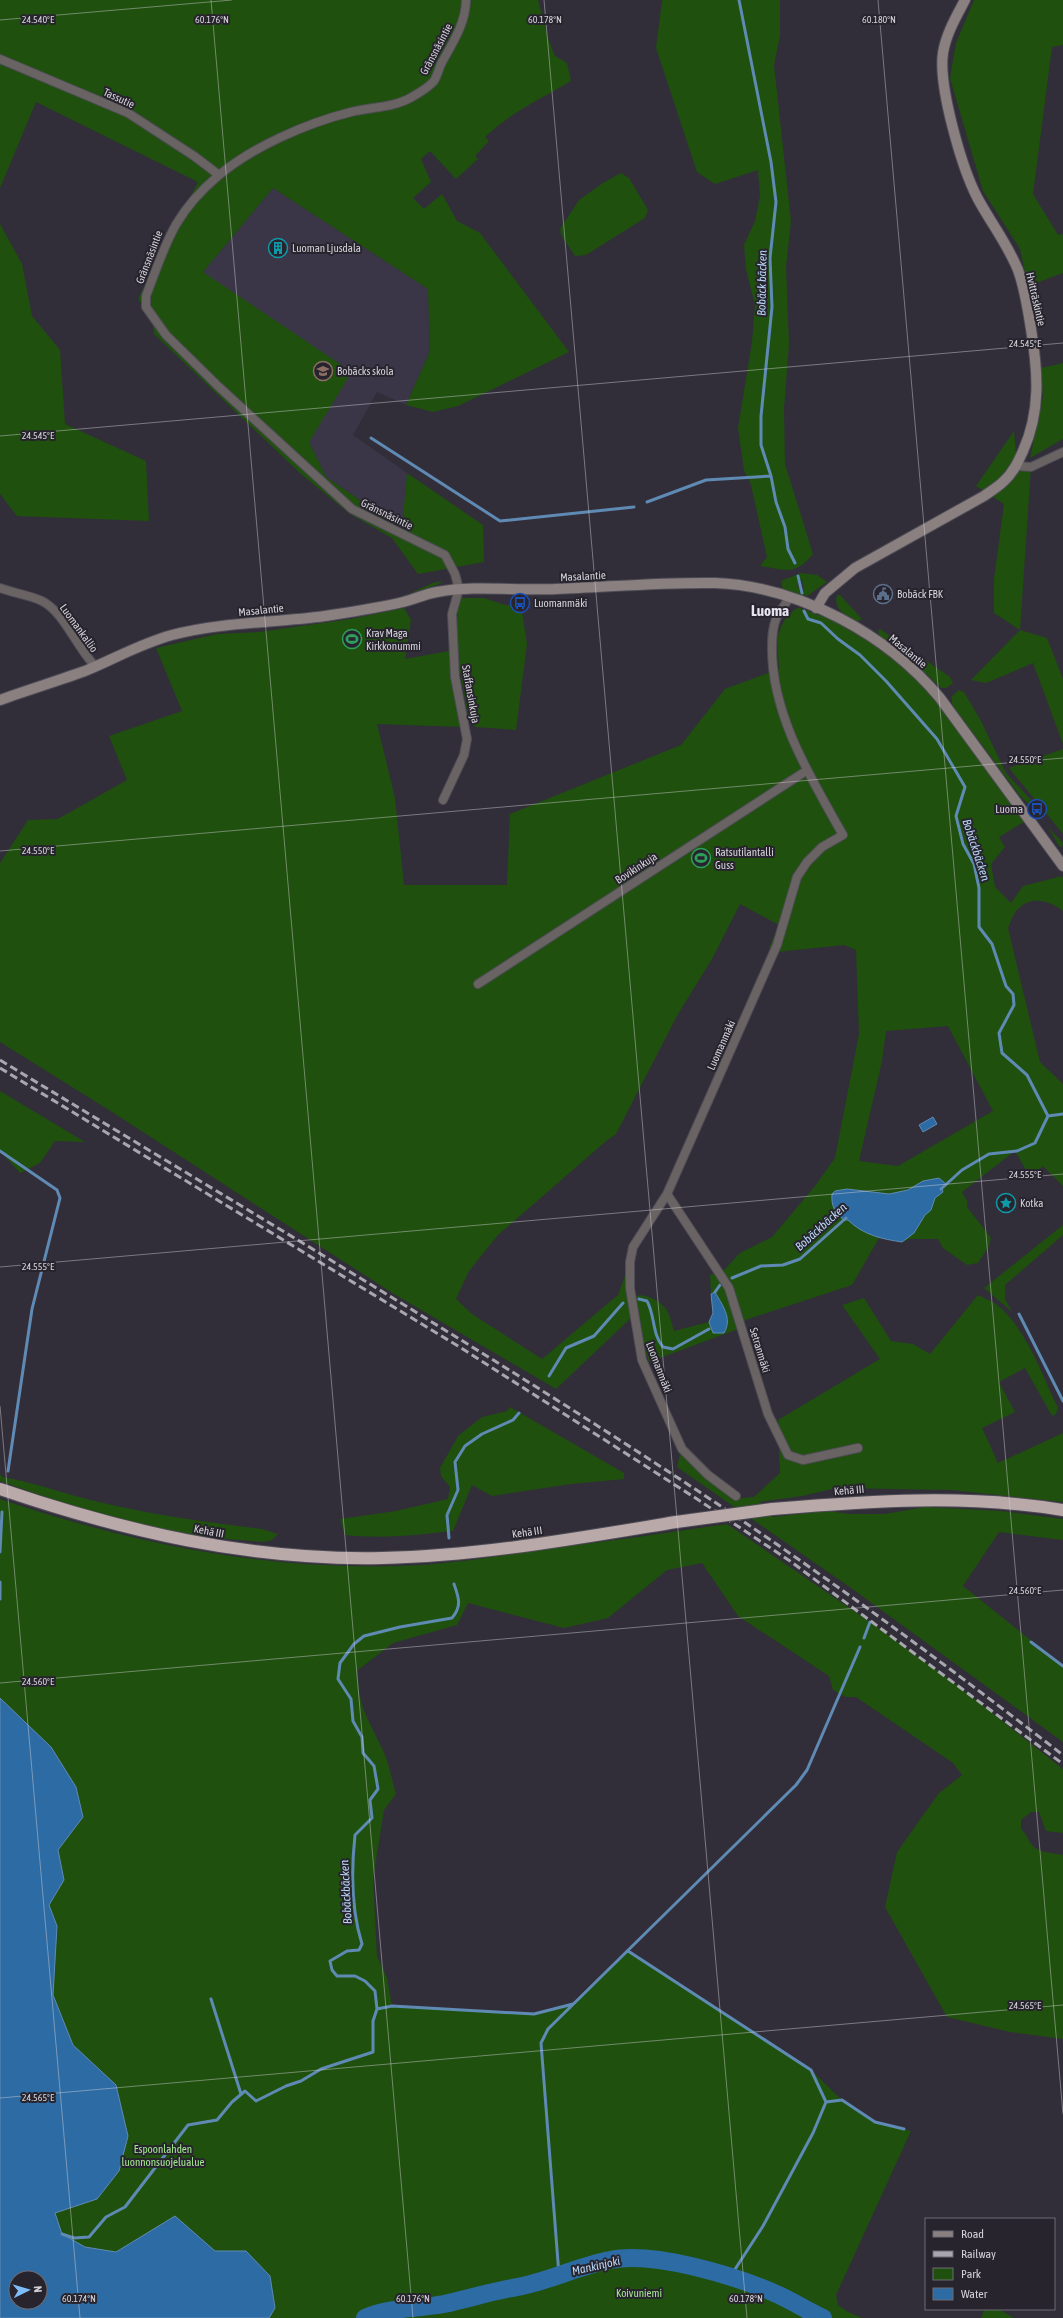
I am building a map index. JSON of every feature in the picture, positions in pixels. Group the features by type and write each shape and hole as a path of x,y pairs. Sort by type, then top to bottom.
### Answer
{"highway":[{"name":"Kehä III","path":"0,1489 63,1511 134,1530 227,1548 314,1557 381,1558 428,1556 505,1548 772,1509 873,1501 947,1499 1003,1503 1063,1510"}],"street":[{"name":"Gränsnäsintie","path":"459,589 455,574 445,555 352,509 205,374 166,335 146,307 146,296 173,227 196,196 219,175 244,157 296,131 350,112 397,103 423,89 434,81 453,44 464,17 466,0"},
{"name":"Hvitträskintie","path":"816,608 825,593 855,568 984,496 1004,481 1017,466 1031,433 1036,411 1037,362 1025,293 1018,270 977,198 967,173 946,101 943,74 943,54 949,32 965,0"},
{"name":"Tassutie","path":"0,58 128,113 194,156 219,175"},
{"path":"1017,466 1031,467 1063,452"},
{"name":"Masalantie","path":"0,700 95,666 168,636 192,630 324,616 404,602 434,592 459,589 524,591 717,583 752,588 789,598 816,608 859,629 890,649 920,676 940,698 1063,866"},
{"name":"Luomankallio","path":"0,588 42,601 54,610 86,658 95,666"},
{"name":"Staffansinkuja","path":"443,800 464,755 467,739 455,677 452,614 459,589"},
{"name":"Luomanmäki","path":"736,1496 708,1475 682,1449 642,1360 630,1288 630,1262 633,1247 667,1194 777,945 797,877 807,862 822,847 843,835 806,771 776,695 772,668 772,632 776,619 789,598"},
{"name":"Bovikinkuja","path":"478,984 806,771"},
{"name":"Setranmäki","path":"667,1194 729,1288 768,1414 788,1455 803,1460 858,1448"}],"shaded area":[{"name":"Bobäcks skola","path":"273,188 428,289 430,351 406,405 377,392 353,435 407,473 403,529 326,477 309,442 203,272"}],"green space":[{"path":"0,0 538,0 549,41 555,56 567,63 571,81 526,106 495,128 485,137 489,141 475,156 478,159 456,179 430,151 421,159 431,182 413,198 424,209 442,194 457,221 480,233 569,352 458,406 433,412 406,405 430,351 428,289 273,188 203,272 346,368 348,378 309,442 326,477 402,529 407,473 483,525 484,562 418,574 392,538 350,514 301,474 154,334 152,317 138,299 198,182 36,102 0,188"},
{"path":"662,0 780,0 780,36 774,65 791,221 786,267 789,344 784,408 785,464 813,554 801,566 795,569 783,570 760,566 767,557 751,485 744,470 738,428 752,342 755,305 746,269 744,245 755,221 760,196 758,170 715,184 697,172 656,48"},
{"path":"974,0 1063,0 1063,45 1052,47 1033,194 1058,235 1063,234 1063,273 1028,286 1020,249 983,191 950,78 956,43"},
{"path":"621,173 629,178 648,210 645,218 586,255 575,256 561,235 560,229 579,200 603,183"},
{"path":"0,224 22,264 32,316 60,350 65,424 146,461 149,521 17,516 0,494"},
{"path":"1063,363 1063,439 1030,458 1043,397 1041,368"},
{"path":"1014,431 1017,466 1031,467 1020,630 994,613 994,579 1004,504 976,486"},
{"path":"801,573 817,575 827,582 807,596 783,590 781,581","holes":["799,579 802,579 804,593 798,587"]},
{"path":"443,581 437,585 406,595 433,583"},
{"path":"837,595 840,595 861,618 861,620 856,621 841,611 837,605"},
{"path":"460,598 484,598 505,605 521,605 527,644 516,730 476,727 469,721 458,659 457,628"},
{"path":"404,608 411,620 405,659 449,651 462,727 377,724 395,798 404,885 507,885 510,814 681,745 725,689 779,669 777,645 779,633 783,623 792,611 796,609 800,608 832,620 871,643 915,677 949,718 1024,822 999,837 1005,847 991,864 995,887 1011,903 1023,886 1062,876 1063,878 1063,911 1047,902 1029,902 1016,911 1008,928 1040,1062 1063,1084 1063,1186 1043,1166 1030,1177 1015,1151 962,1192 967,1201 967,1207 991,1238 989,1246 978,1263 967,1265 943,1248 938,1239 910,1239 902,1242 879,1238 852,1285 745,1320 738,1329 649,1362 642,1340 636,1296 640,1295 648,1297 663,1306 669,1314 674,1331 709,1322 713,1333 715,1292 711,1294 710,1275 724,1270 740,1253 772,1237 815,1186 835,1158 859,1034 856,950 844,945 776,952 769,948 779,925 740,904 712,959 678,1014 616,1134 498,1235 469,1271 456,1299 472,1314 542,1359 618,1295 626,1273 631,1318 556,1389 394,1294 112,1112 0,1042 0,863 28,820 58,819 127,780 109,736 182,711 156,648 217,634 259,632 351,619","holes":["948,1026 993,1111 898,1166 859,1161 882,1061 886,1031"]},
{"path":"880,629 950,677 953,683 946,688 941,688 906,654 879,635 878,631"},
{"path":"1020,630 1047,638 1063,679 1063,744 1033,663 986,683 971,680"},
{"path":"959,690 964,692 981,721 1006,773 1032,801 1035,805 1033,808 1020,796 953,706 951,697"},
{"path":"1063,749 1063,834 1009,768"},
{"path":"1048,827 1063,843 1062,847 1059,846"},
{"path":"0,1091 85,1142 55,1141 40,1163 20,1173 0,1151"},
{"path":"1063,1225 1063,1235 1005,1285 1005,1299 1012,1312 984,1288"},
{"path":"978,1295 997,1305 1007,1314 1016,1326 1025,1339 1058,1408 1056,1414 1052,1416 1025,1368 999,1382 1015,1412 982,1428 998,1463 1063,1433 1063,1502 951,1490 836,1488 802,1496 759,1502 773,1517 826,1511 851,1514 884,1514 926,1507 1000,1511 1063,1519 1063,1540 999,1532 963,1586 1063,1666 1063,1742 851,1588 677,1467 680,1454 705,1478 734,1499 754,1497 780,1473 778,1420 880,1359 842,1305 864,1298 891,1341 913,1344 930,1354"},
{"path":"510,1407 624,1473 624,1479 571,1484 492,1496 472,1485 453,1531 386,1537 345,1535 340,1519 396,1511 448,1499 450,1487 441,1476 440,1468 458,1436 482,1417 507,1411"},
{"path":"0,1474 2,1477 119,1507 180,1518 262,1529 278,1534 270,1541 258,1542 209,1537 148,1526 87,1510 0,1481"},
{"path":"0,1499 96,1528 195,1550 245,1558 345,1566 396,1566 450,1562 727,1524 870,1622 954,1683 1063,1769 1063,1833 1046,1831 1039,1812 1031,1812 1021,1820 1021,1829 1025,1833 1030,1843 1038,1850 1063,1855 1063,2039 1010,2032 947,2017 885,1907 897,1852 939,1793 962,1775 953,1763 856,1697 846,1697 833,1690 829,1676 738,1616 702,1563 667,1570 608,1618 564,1628 468,1603 457,1625 393,1643 358,1670 358,1683 362,1705 387,1760 396,1794 384,1810 373,1879 377,1956 387,1978 392,2006 535,2014 574,2003 628,1951 811,2070 842,2100 875,2122 911,2131 836,2295 838,2305 848,2312 862,2318 0,2318"},
{"path":"985,2310 1000,2310 1014,2318 981,2318"}],"water":[{"path":"933,1117 937,1124 923,1132 919,1125"},
{"path":"939,1178 946,1184 942,1188 943,1192 935,1198 931,1210 925,1215 914,1233 902,1242 880,1238 866,1233 848,1220 844,1220 838,1215 833,1206 832,1194 835,1191 847,1189 889,1194 908,1190 923,1181"},
{"path":"715,1292 726,1312 727,1322 724,1333 713,1333 709,1322 713,1313 711,1294"},
{"path":"0,1698 51,1747 76,1787 83,1817 58,1850 64,1880 49,1905 57,1926 53,1995 73,2045 116,2085 128,2136 119,2171 97,2199 55,2213 62,2234 85,2247 116,2252 175,2216 215,2251 246,2251 270,2276 275,2308 269,2318 0,2318"}],"waterway":[{"name":"Bobäck bäcken","path":"739,0 771,162 776,202 770,258 772,307 761,416 761,445 771,476 776,502 785,527 788,549 795,563"},
{"path":"371,438 500,521 634,507"},
{"path":"647,502 706,480 771,476"},
{"name":"Bobäck bäcken","path":"798,576 802,593"},
{"name":"Bobäckbäcken","path":"804,611 808,619 821,623 838,639 860,655 886,681 937,739 965,787 956,816 963,844 974,864 979,888 979,927 992,944 1006,986 1013,994 1014,1005 999,1033 1002,1053 1027,1075 1048,1116 1035,1143 1017,1151 989,1154 962,1170 941,1189"},
{"path":"1048,1116 1063,1114"},
{"path":"0,1151 57,1190 60,1198 32,1309 8,1471"},
{"name":"Bobäckbäcken","path":"732,1278 761,1266 783,1265 800,1259 846,1218"},
{"name":"Bobäckbäcken","path":"715,1292 720,1285"},
{"name":"Bobäckbäcken","path":"639,1299 647,1301 650,1306 655,1330 659,1342 663,1347 673,1349 709,1329"},
{"name":"Bobäckbäcken","path":"549,1376 566,1348 594,1336 623,1303"},
{"path":"1019,1314 1063,1401"},
{"name":"Bobäckbäcken","path":"449,1538 447,1515 458,1490 455,1462 465,1446 482,1434 513,1420 519,1413"},
{"path":"0,1552 2,1512"},
{"path":"0,1582 0,1599"},
{"name":"Bobäckbäcken","path":"62,2234 74,2238 89,2237 106,2217 125,2207 188,2125 217,2120 232,2102 245,2091 256,2101 286,2086 301,2081 321,2069 373,2052 373,2021 377,2009 375,1991 365,1981 355,1976 337,1976 332,1970 330,1961 347,1951 359,1950 362,1944 358,1931 353,1890 355,1835 372,1818 370,1800 378,1789 374,1766 363,1753 362,1737 353,1721 351,1699 338,1679 340,1663 354,1644 364,1636 400,1627 452,1618 457,1610 459,1602 454,1584"},
{"path":"864,1638 870,1622"},
{"path":"1031,1642 1063,1666"},
{"path":"559,2275 541,2043 548,2029 796,1785 807,1770 860,1647"},
{"path":"628,1951 811,2070 826,2102"},
{"path":"211,1999 241,2094"},
{"path":"377,2009 392,2006 534,2014 573,2004"},
{"path":"730,2277 763,2226 813,2133 826,2102 842,2100 875,2122 904,2129"},
{"name":"Mankinjoki","path":"365,2318 374,2314 394,2310 434,2306 495,2291 525,2286 586,2266 610,2260 628,2258 670,2262 715,2272 755,2285 823,2318"},
{"path":"804,2318 806,2310"}],"railway":[{"path":"0,1060 441,1327 701,1493 884,1621 1063,1755"},
{"path":"0,1068 458,1346 697,1499 790,1561 1063,1764"}],"place":[{"name":"Luoman Ljusdala","path":"278,248"},
{"name":"Bobäcks skola","path":"323,371"},
{"name":"Bobäck FBK","path":"883,594"},
{"name":"Luomanmäki","path":"520,603"},
{"name":"Krav Maga Kirkkonummi","path":"352,639"},
{"name":"Luoma","path":"1037,809"},
{"name":"Ratsutilantalli Guss","path":"701,858"},
{"name":"Kotka","path":"1006,1203"}],"district":[{"name":"Luoma","path":"770,610"}],"park label":[{"name":"Espoonlahden luonnonsuojelualue","path":"163,2155"},
{"name":"Koivuniemi","path":"639,2293"}]}
